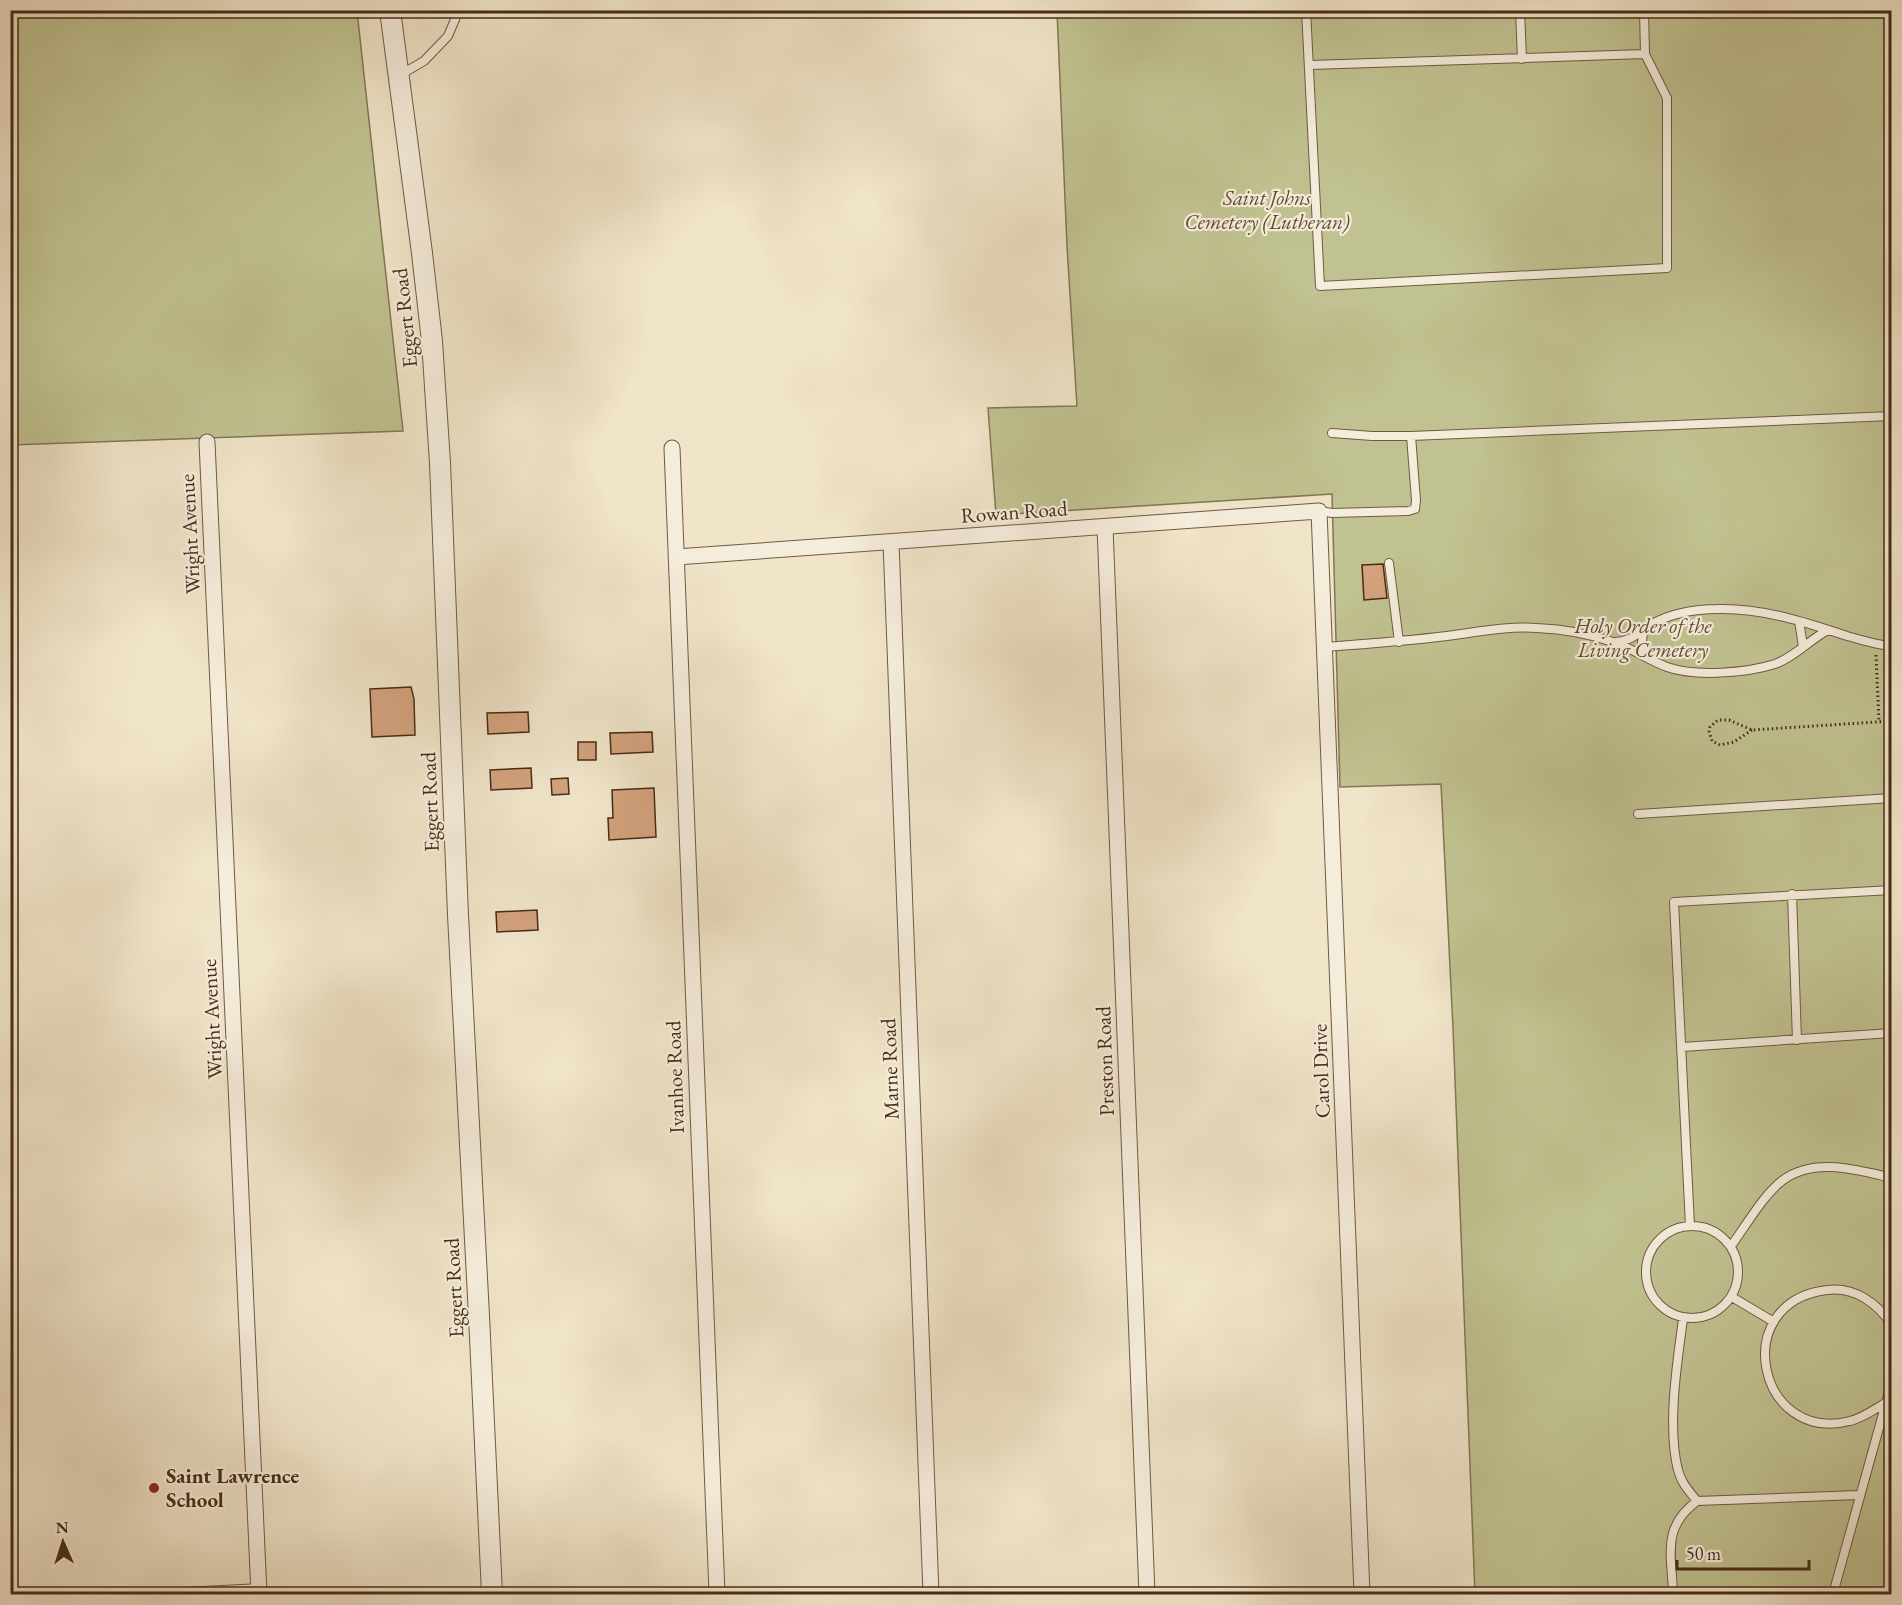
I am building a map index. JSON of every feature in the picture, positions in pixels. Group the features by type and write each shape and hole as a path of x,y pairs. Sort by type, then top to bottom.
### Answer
{"street":[{"name":"Eggert Road","path":"390,10 432,341 440,463 458,915 492,1594"},
{"name":"Wright Avenue","path":"207,442 259,1591"},
{"name":"Ivanhoe Road","path":"672,448 717,1594"},
{"name":"Rowan Road","path":"676,557 1318,511"},
{"name":"Carol Drive","path":"1318,511 1362,1594"},
{"name":"Preston Road","path":"1105,527 1147,1594"},
{"name":"Marne Road","path":"891,542 931,1594"}],"lane":[{"path":"399,76 424,61 448,36 459,10"},
{"path":"1306,10 1320,286 1667,268 1667,98 1645,54 1644,10"},
{"path":"1520,10 1522,59"},
{"path":"1310,65 1645,54"},
{"path":"1332,433 1411,436 1892,416"},
{"path":"1318,511 1338,513 1414,509 1416,500 1411,436"},
{"path":"1389,563 1399,642"},
{"path":"1615,643 1629,640 1650,625 1673,614 1716,609 1753,610 1775,614 1892,646"},
{"path":"1799,621 1803,646"},
{"path":"1325,647 1399,642 1505,628 1536,627 1568,631 1615,643 1665,666 1687,671 1733,671 1775,664 1788,658 1814,637 1828,630"},
{"path":"1642,632 1646,657"},
{"path":"1638,814 1892,798"},
{"path":"1690,1226 1674,902 1892,890"},
{"path":"1792,894 1797,1040"},
{"path":"1682,1047 1892,1033"},
{"path":"1731,1246 1770,1193 1782,1180 1800,1171 1820,1167 1841,1168 1892,1178"},
{"path":"1690,1226 1713,1230 1723,1237 1736,1256 1739,1276 1737,1287 1720,1311 1702,1318 1683,1319 1665,1311 1652,1297 1646,1279 1647,1260 1656,1243 1671,1231 1690,1226"},
{"path":"1887,1402 1851,1421 1831,1424 1811,1420 1793,1412 1778,1398 1768,1380 1764,1360 1766,1340 1774,1322 1785,1308 1815,1291 1833,1289 1850,1292 1867,1299 1881,1310 1892,1325"},
{"path":"1732,1296 1774,1322"},
{"path":"1683,1319 1675,1385 1676,1454 1678,1471 1684,1485 1697,1502"},
{"path":"1833,1594 1892,1380"},
{"path":"1673,1594 1671,1539 1677,1521 1697,1502 1859,1495"},
{"path":"145,1594 259,1591"}],"path":[{"path":"1878,644 1876,654 1879,722"},
{"path":"1752,730 1741,739 1725,745 1712,741 1709,731 1712,723 1718,720 1729,720 1752,730 1892,722"}],"green space":[{"path":"10,11 357,11 403,431 11,445"},
{"path":"1057,11 1891,11 1891,1594 1475,1594 1441,784 1340,787 1332,494 996,515 988,408 1077,406 1067,246"}],"building":[{"path":"1383,564 1387,598 1364,600 1362,565"},
{"path":"411,687 414,699 415,735 372,737 370,689"},
{"path":"528,712 529,732 488,734 487,713"},
{"path":"652,732 653,752 611,754 610,733"},
{"path":"578,742 596,742 596,760 578,760"},
{"path":"531,768 532,788 491,790 490,770"},
{"path":"568,778 569,794 552,795 551,779"},
{"path":"654,788 656,837 609,840 608,818 613,818 612,790"},
{"path":"537,910 538,930 497,932 496,912"}],"place":[{"name":"Saint Lawrence School","path":"154,1488"}],"park label":[{"name":"Saint Johns Cemetery (Lutheran)","path":"1267,210"},
{"name":"Holy Order of the Living Cemetery","path":"1643,638"}]}
